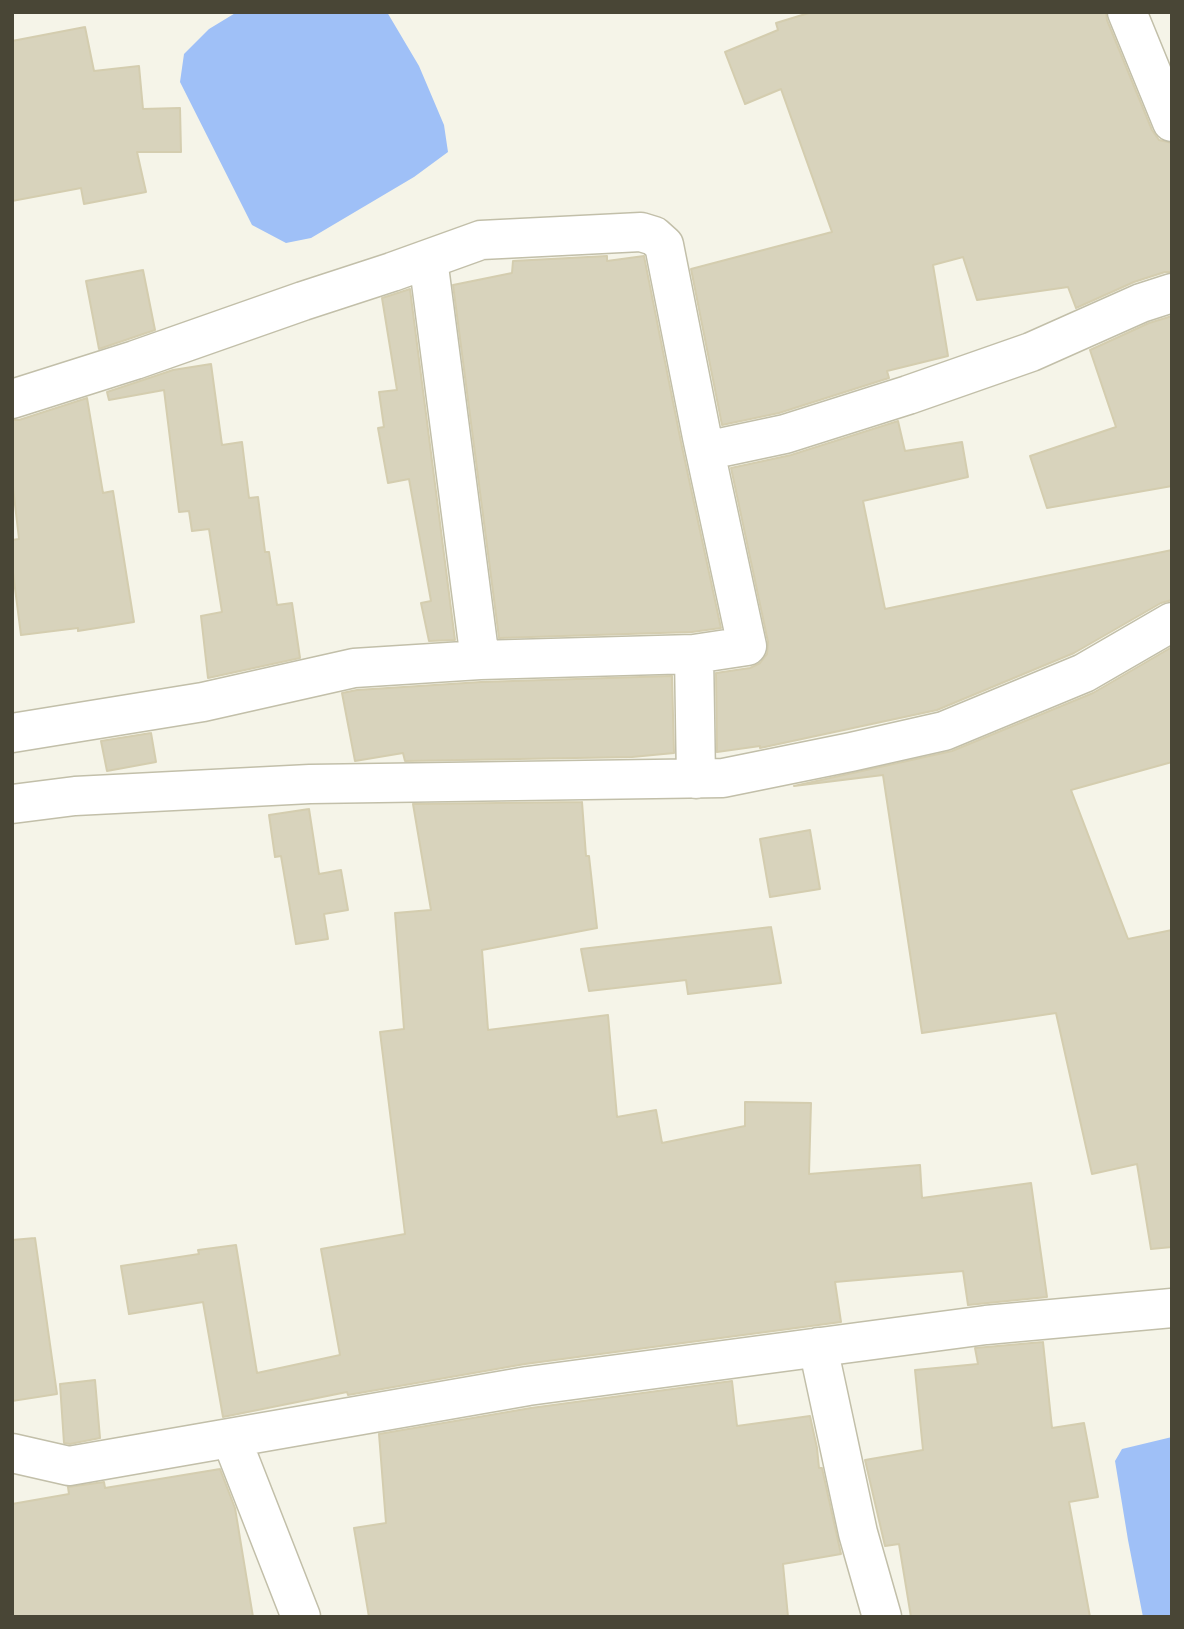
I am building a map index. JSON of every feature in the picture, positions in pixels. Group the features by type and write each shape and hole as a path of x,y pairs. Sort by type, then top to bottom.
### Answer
{"street":[{"path":"1127,12 1172,122"},
{"path":"12,399 135,360 481,240 641,232 653,236 664,245 747,646 694,654 480,660 354,668 203,702 12,733"},
{"path":"428,259 480,660"},
{"path":"705,451 785,434 908,395 1031,352 1141,303 1172,293"},
{"path":"12,804 75,796 310,785 723,778 944,731 1084,673 1172,622"},
{"path":"694,654 696,779"},
{"path":"12,1453 69,1466 527,1386 986,1325 1172,1308"},
{"path":"818,1347 858,1533 882,1617"},
{"path":"231,1438 301,1617"}],"water":[{"path":"237,12 387,12 419,66 444,125 448,152 414,177 311,238 286,243 252,225 180,82 184,54 209,29"},
{"path":"1172,1437 1172,1617 1143,1617 1115,1461 1122,1449"}],"building":[{"path":"812,12 1106,12 1152,130 1159,140 1172,143 1172,272 1134,282 1076,308 1068,287 977,300 963,257 933,265 948,356 887,371 889,378 779,413 722,425 691,269 832,232 781,89 745,104 725,52 778,30 776,23"},
{"path":"85,27 94,71 139,66 143,109 180,108 181,152 137,152 146,192 84,204 81,188 12,201 12,41"},
{"path":"607,256 607,261 644,256 721,628 692,632 499,638 453,285 512,273 513,261"},
{"path":"143,270 155,330 99,349 86,281"},
{"path":"410,289 455,640 429,641 421,603 431,601 409,479 388,483 378,428 384,427 379,392 397,390 382,298"},
{"path":"1172,316 1172,486 1047,508 1030,456 1116,427 1090,350 1149,323"},
{"path":"211,364 222,445 242,442 249,498 258,497 265,552 269,552 277,605 292,603 300,658 208,678 201,616 222,612 209,529 192,531 189,511 179,512 164,390 109,400 107,392 173,370"},
{"path":"87,398 103,493 113,491 134,622 78,631 78,628 21,635 12,565 12,540 19,539 12,479 12,420"},
{"path":"898,421 905,451 962,442 968,477 863,501 885,609 1172,550 1172,600 1161,603 1074,653 937,710 760,748 717,752 716,673 750,668 760,663 767,654 768,642 731,468 791,455"},
{"path":"1172,647 1172,762 1071,790 1128,939 1172,930 1172,1247 1151,1249 1137,1164 1092,1174 1056,1013 922,1033 883,775 794,786 952,751 1093,693"},
{"path":"672,676 674,753 632,757 405,761 403,753 355,761 342,693 481,682"},
{"path":"151,733 156,762 107,771 101,741"},
{"path":"582,802 586,856 589,856 597,928 482,950 488,1030 608,1015 617,1117 656,1110 662,1143 745,1126 745,1102 811,1103 809,1174 920,1165 922,1198 1031,1183 1047,1297 968,1305 963,1271 835,1282 841,1322 525,1364 348,1395 347,1392 223,1417 203,1302 129,1314 121,1266 199,1254 198,1250 236,1245 257,1373 340,1355 321,1249 405,1234 380,1032 404,1029 395,913 431,910 413,804"},
{"path":"309,809 319,874 341,870 348,910 324,914 328,939 296,944 281,856 275,857 269,815"},
{"path":"810,830 820,889 770,897 760,839"},
{"path":"771,927 781,983 688,994 686,980 589,991 581,949"},
{"path":"35,1238 57,1394 12,1401 12,1240"},
{"path":"1043,1342 1052,1428 1084,1423 1098,1497 1069,1502 1090,1617 911,1617 899,1544 885,1546 865,1460 923,1450 915,1370 978,1364 975,1348"},
{"path":"95,1380 100,1438 64,1443 60,1384"},
{"path":"732,1381 737,1426 810,1416 819,1468 822,1468 841,1554 783,1564 788,1617 369,1617 354,1528 386,1523 379,1434 531,1408"},
{"path":"220,1469 235,1508 253,1617 12,1617 12,1504 69,1494 68,1487 104,1482 105,1488"}]}
